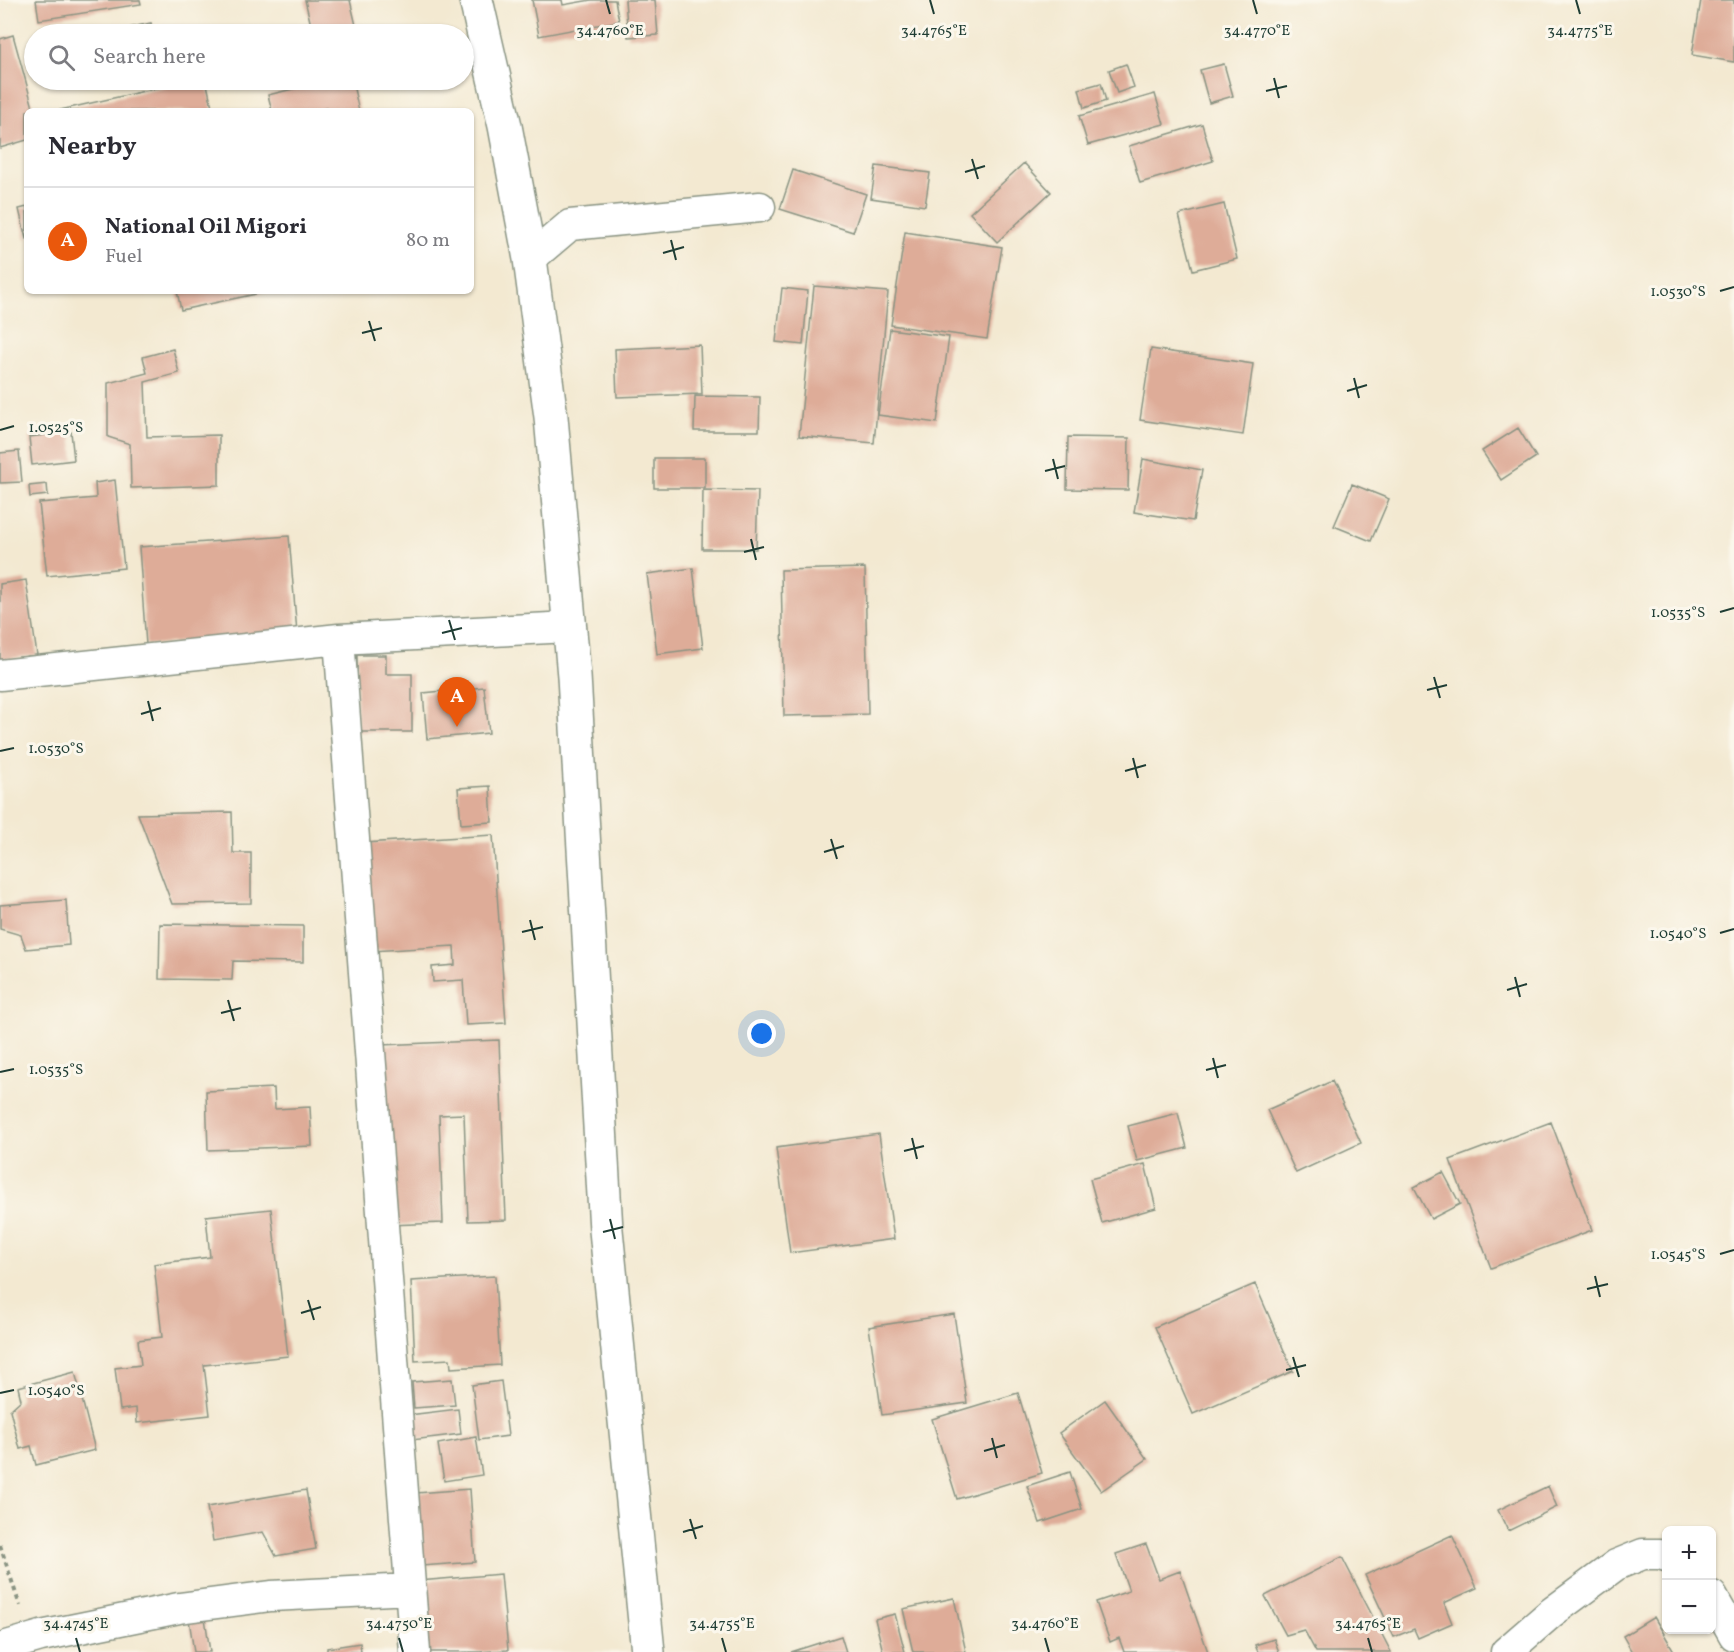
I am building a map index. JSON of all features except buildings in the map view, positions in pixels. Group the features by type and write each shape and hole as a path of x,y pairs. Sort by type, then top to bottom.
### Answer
{"highway":[{"path":"476,0 505,126 530,259 551,417 574,676 606,1230 648,1652"}],"street":[{"path":"530,259 570,225 760,207"},
{"path":"0,675 339,639 570,627"},
{"path":"339,639 415,1652"},
{"path":"1506,1652 1551,1613 1616,1565 1643,1554 1662,1555"},
{"path":"0,1648 40,1636 179,1608 271,1596 411,1589"},
{"path":"1716,1603 1734,1635"}],"path":[{"path":"0,1545 20,1606 40,1636"}],"place":[{"name":"National Oil Migori","path":"457,727"}]}
